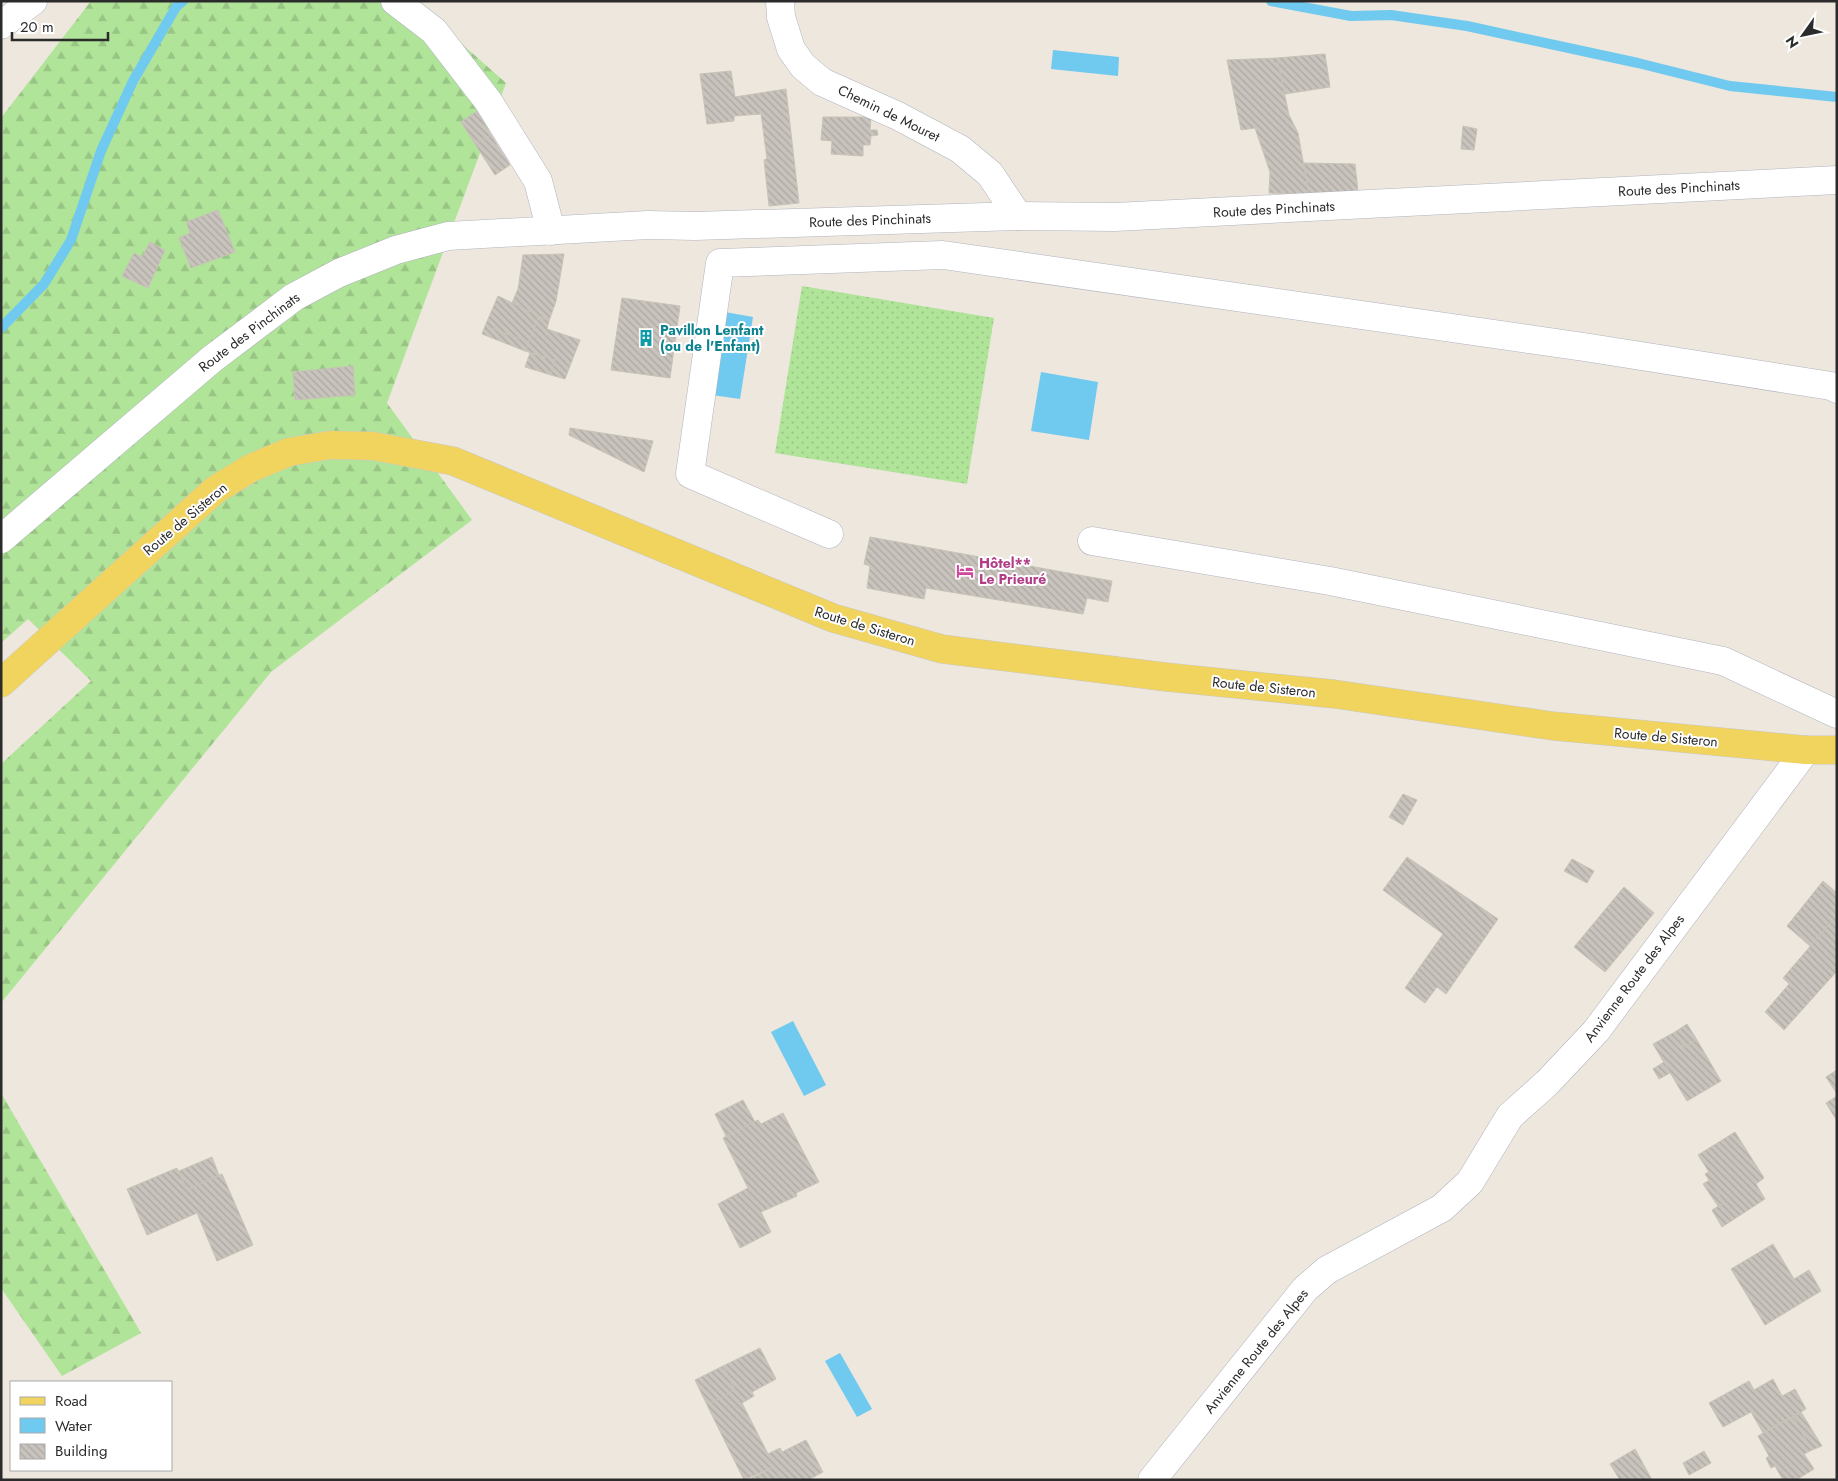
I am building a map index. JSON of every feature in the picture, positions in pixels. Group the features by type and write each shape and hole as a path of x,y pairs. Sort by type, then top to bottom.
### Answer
{"main road":[{"name":"Route de Sisteron","path":"1,683 215,490 251,468 289,452 330,445 373,446 453,461 833,618 942,649 1166,677 1334,694 1553,726 1806,750 1837,750"}],"street":[{"path":"1,26 33,1"},
{"path":"395,1 434,32 488,101 538,181 551,231"},
{"name":"Chemin de Mouret","path":"780,1 781,17 791,48 803,66 822,82 898,116 960,149 990,174 1018,216"},
{"name":"Route des Pinchinats","path":"1,539 212,359 294,297 339,273 396,250 448,236 648,225 696,226 1018,216 1115,217 1837,180"},
{"path":"829,534 690,474 720,262 943,255 1584,347 1831,386 1837,389"},
{"path":"1092,541 1330,581 1723,661 1837,714"},
{"name":"Anvienne Route des Alpes","path":"1152,1480 1304,1289 1327,1270 1442,1208 1470,1182 1510,1116 1547,1083 1596,1031 1806,750"}],"green space":[{"path":"91,1 417,1 420,7 506,83 387,403 472,520 271,672 1,1003 1,764 91,681 28,619 1,643 1,118"},
{"path":"802,286 994,318 967,484 775,453"},
{"path":"1,1093 141,1333 62,1376 1,1288"}],"water":[{"path":"1053,50 1119,57 1118,76 1051,69"},
{"path":"719,311 753,317 740,399 705,394"},
{"path":"1041,372 1098,382 1089,440 1031,431"},
{"path":"793,1021 826,1085 804,1096 771,1032"},
{"path":"840,1353 872,1409 857,1417 825,1361"}],"building":[{"path":"1325,54 1330,87 1285,94 1277,58"},
{"path":"1277,58 1289,115 1298,133 1309,194 1269,193 1270,172 1255,128 1241,130 1227,60"},
{"path":"731,71 735,97 786,89 799,203 769,206 764,160 767,159 761,114 734,116 734,121 707,124 700,74"},
{"path":"477,111 491,135 475,144 461,122"},
{"path":"823,117 871,117 870,130 877,130 878,135 871,136 870,145 863,145 863,156 831,154 832,141 821,140"},
{"path":"1463,126 1477,129 1474,150 1461,149"},
{"path":"491,135 510,165 495,175 475,144"},
{"path":"1304,163 1355,164 1358,191 1309,194"},
{"path":"218,210 235,252 191,268 179,238 190,233 186,222"},
{"path":"150,242 165,250 148,288 122,276 134,253 142,257"},
{"path":"564,254 556,301 549,321 512,303 518,289 523,255"},
{"path":"498,296 539,316 529,342 485,326"},
{"name":"Pavillon Lenfant (ou de l'Enfant)","path":"622,298 680,306 670,378 611,370"},
{"path":"539,316 549,321 547,329 580,340 565,379 551,375 555,360 525,351"},
{"path":"485,326 529,342 525,351 482,334"},
{"path":"530,353 555,360 551,375 525,367"},
{"path":"353,366 355,395 295,400 293,372"},
{"path":"570,428 653,441 644,472 569,435"},
{"name":"Hôtel** Le Prieuré","path":"870,537 1112,581 1108,602 1087,598 1083,614 926,588 924,599 867,588 870,566 864,564"},
{"path":"1403,794 1417,800 1403,825 1389,817"},
{"path":"1407,857 1498,919 1446,994 1437,987 1425,1003 1405,988 1443,934 1383,890"},
{"path":"1572,859 1594,871 1587,883 1564,871"},
{"path":"1823,881 1837,893 1837,927 1831,922 1810,946 1787,926"},
{"path":"1624,887 1654,913 1605,972 1574,947"},
{"path":"1831,922 1837,927 1837,971 1784,1030 1765,1012 1789,984 1783,978"},
{"path":"1687,1024 1697,1040 1684,1047 1675,1032"},
{"path":"1675,1032 1684,1047 1697,1040 1721,1081 1687,1101 1653,1044"},
{"path":"1664,1062 1670,1073 1659,1079 1653,1069"},
{"path":"1837,1070 1837,1086 1829,1075"},
{"path":"1829,1075 1837,1086 1837,1094 1826,1077"},
{"path":"1837,1096 1837,1121 1826,1103"},
{"path":"743,1100 755,1122 726,1136 715,1114"},
{"path":"783,1113 819,1182 796,1193 797,1196 761,1212 771,1232 740,1248 718,1204 748,1188 723,1138 758,1120 761,1124"},
{"path":"1735,1132 1764,1178 1756,1184 1765,1199 1722,1227 1712,1210 1724,1203 1705,1174 1709,1172 1698,1155"},
{"path":"212,1157 219,1175 187,1190 179,1171"},
{"path":"177,1168 187,1190 222,1174 253,1245 217,1261 197,1213 147,1235 127,1189"},
{"path":"1710,1180 1724,1203 1718,1206 1703,1184"},
{"path":"1773,1244 1794,1279 1809,1270 1821,1291 1765,1325 1731,1269"},
{"path":"760,1348 776,1379 752,1392 754,1396 742,1403 768,1454 780,1448 782,1452 806,1440 823,1472 808,1480 781,1480 774,1467 744,1480 707,1405 735,1390 723,1366"},
{"path":"723,1366 735,1390 707,1405 695,1380"},
{"path":"1773,1379 1782,1396 1795,1389 1806,1409 1763,1433 1751,1412 1723,1427 1709,1403 1749,1381 1754,1390"},
{"path":"1801,1412 1822,1446 1812,1450 1793,1417"},
{"path":"1793,1417 1812,1450 1804,1454 1814,1469 1796,1480 1783,1480 1775,1466 1771,1468 1766,1458 1769,1456 1758,1436"},
{"path":"1635,1449 1652,1480 1620,1480 1610,1464"},
{"path":"1704,1451 1711,1463 1689,1475 1683,1463"},
{"path":"774,1467 781,1480 748,1480"}],"waterway":[{"path":"1,328 44,284 71,240 101,151 133,81 176,7 183,1"},
{"path":"1271,1 1351,16 1391,15 1467,26 1638,63 1730,86 1837,97"}],"place":[{"name":"Pavillon Lenfant (ou de l'Enfant)","path":"646,338"},
{"name":"Hôtel** Le Prieuré","path":"965,571"}]}
